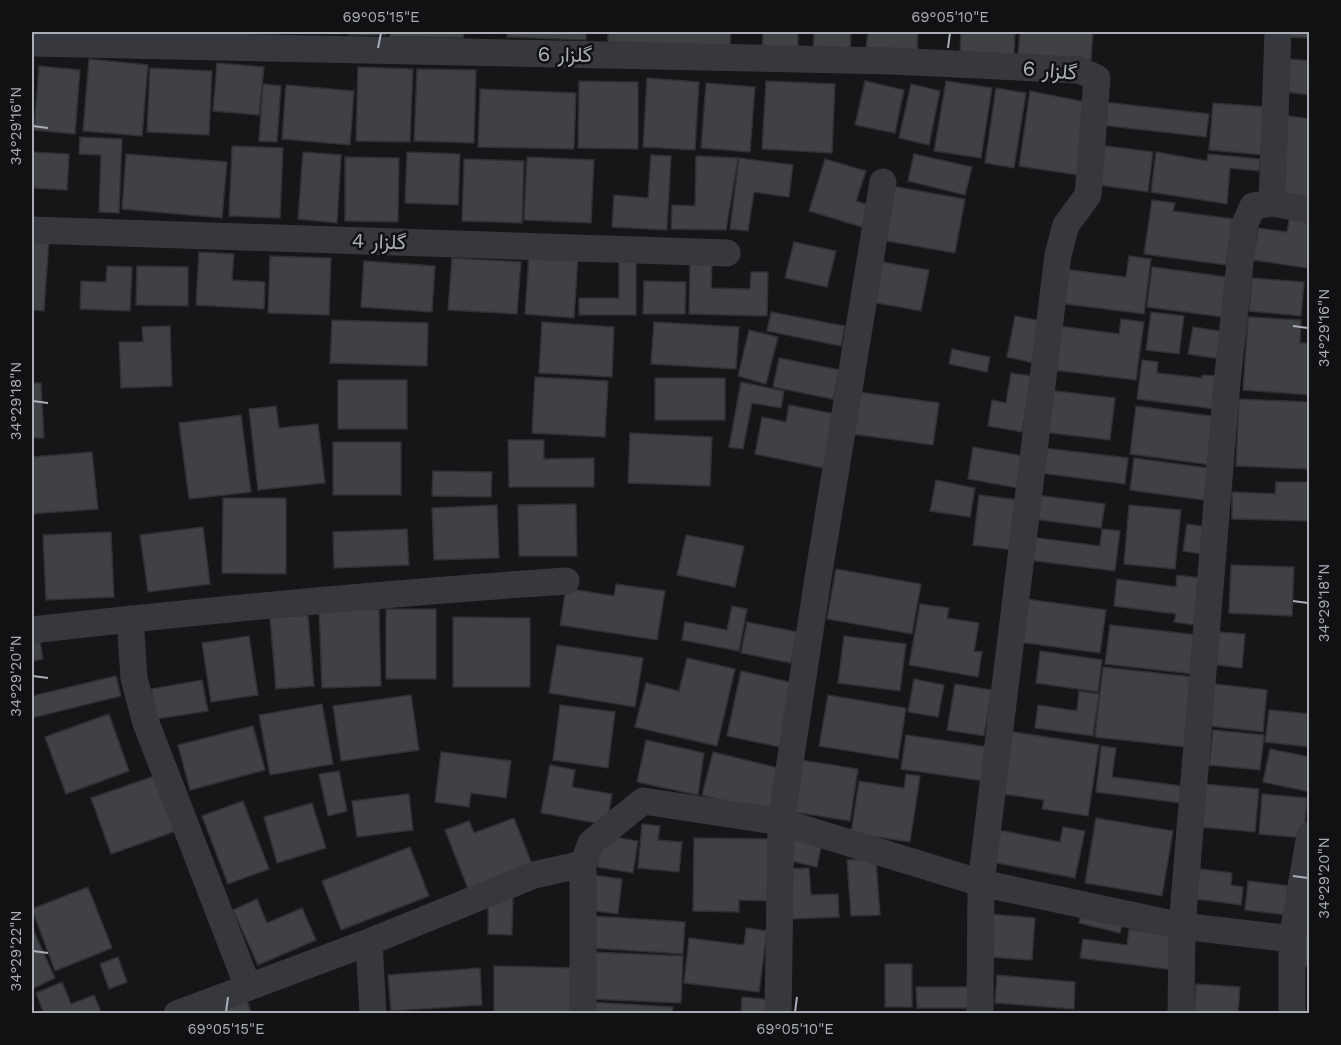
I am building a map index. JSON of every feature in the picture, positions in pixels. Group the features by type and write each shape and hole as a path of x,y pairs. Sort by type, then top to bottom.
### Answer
{"street":[{"path":"1272,203 1278,32"},
{"name":"گلزار 6","path":"32,43 893,61 1079,70 1096,78 1088,195 1066,225 1058,255 981,883"},
{"path":"778,1014 781,822 818,578 883,182"},
{"path":"1181,1014 1182,926 1227,382 1244,226 1253,206 1272,203 1310,210"},
{"name":"گلزار 4","path":"32,230 727,253"},
{"path":"32,630 435,590 566,581"},
{"path":"130,619 134,678 146,723 248,987"},
{"path":"583,1014 584,864 591,843 643,801 781,822 981,883 1182,926 1292,939"},
{"path":"1292,1014 1292,939 1310,835"},
{"path":"177,1014 369,942 534,875 584,864"},
{"path":"980,1014 981,883"},
{"path":"369,942 373,1014"}],"building":[{"path":"300,32 342,32 341,34"},
{"path":"349,32 386,32 386,35 349,35"},
{"path":"390,32 464,32 463,38 390,37"},
{"path":"508,32 586,32 586,40 507,37"},
{"path":"608,32 731,32 730,46 608,42"},
{"path":"763,32 798,32 798,50 762,48"},
{"path":"814,32 851,32 850,53 813,51"},
{"path":"868,32 918,32 917,52 866,48"},
{"path":"961,32 1015,32 1014,56 960,54"},
{"path":"1020,32 1093,32 1091,60 1018,54"},
{"path":"1290,32 1310,32 1310,38 1289,37"},
{"path":"89,59 148,65 142,136 83,131"},
{"path":"1290,59 1310,61 1310,95 1286,92"},
{"path":"217,63 264,67 259,115 213,111"},
{"path":"39,66 80,70 75,134 34,130"},
{"path":"358,67 413,69 410,142 356,141"},
{"path":"150,68 212,71 209,135 147,132"},
{"path":"417,69 476,70 474,143 414,141"},
{"path":"647,78 699,82 695,150 643,147"},
{"path":"579,81 638,82 638,149 578,148"},
{"path":"766,81 835,84 832,153 762,149"},
{"path":"865,81 904,90 895,133 855,125"},
{"path":"946,81 992,88 981,158 934,151"},
{"path":"706,83 755,87 750,152 701,148"},
{"path":"263,84 281,86 277,142 259,141"},
{"path":"911,84 940,91 929,145 899,138"},
{"path":"286,85 354,91 350,145 282,139"},
{"path":"996,88 1026,93 1014,168 985,163"},
{"path":"480,89 576,93 574,149 478,147"},
{"path":"1030,91 1091,103 1084,176 1019,166"},
{"path":"1104,102 1209,114 1206,137 1101,125"},
{"path":"1213,103 1267,107 1263,155 1209,150"},
{"path":"1282,115 1310,119 1310,198 1281,195"},
{"path":"80,137 122,139 119,213 99,212 101,155 79,154"},
{"path":"1098,145 1153,152 1148,192 1092,184"},
{"path":"232,146 283,148 280,218 229,216"},
{"path":"32,152 69,154 67,190 32,188"},
{"path":"303,152 341,155 337,223 298,219"},
{"path":"407,152 460,154 458,205 405,203"},
{"path":"1156,152 1207,161 1208,154 1260,159 1259,171 1230,168 1227,204 1151,192"},
{"path":"126,154 227,162 222,218 122,209"},
{"path":"914,154 972,167 965,195 908,181"},
{"path":"651,155 671,156 667,230 612,227 614,195 648,198"},
{"path":"696,156 738,158 726,230 671,229 672,205 695,206"},
{"path":"345,157 399,158 398,222 345,221"},
{"path":"527,157 594,160 591,223 524,220"},
{"path":"739,158 793,165 789,197 754,192 748,231 730,229"},
{"path":"464,159 524,161 522,223 462,221"},
{"path":"825,159 866,171 856,201 869,205 862,227 809,211"},
{"path":"891,186 965,199 955,253 881,240"},
{"path":"1152,200 1175,203 1173,211 1233,219 1226,265 1144,254"},
{"path":"1290,215 1310,218 1307,268 1253,260 1258,228 1287,232"},
{"path":"32,239 49,239 44,311 32,310"},
{"path":"794,242 836,251 827,287 785,278"},
{"path":"199,252 234,254 232,280 265,282 264,309 196,305"},
{"path":"529,253 578,256 574,318 525,314"},
{"path":"270,256 331,258 329,315 268,313"},
{"path":"619,256 636,256 636,315 579,315 579,298 619,298"},
{"path":"1129,256 1151,259 1144,314 1059,303 1063,269 1126,277"},
{"path":"452,258 521,262 517,314 448,310"},
{"path":"364,261 435,266 432,312 361,307"},
{"path":"878,261 929,270 921,311 871,302"},
{"path":"690,263 712,263 711,288 750,289 751,272 768,272 767,316 689,314"},
{"path":"107,266 132,267 130,311 80,309 81,281 106,282"},
{"path":"137,266 188,267 188,306 136,305"},
{"path":"1152,267 1227,277 1223,317 1147,307"},
{"path":"1252,278 1304,282 1301,316 1249,311"},
{"path":"644,281 686,282 685,314 643,314"},
{"path":"771,312 845,326 841,346 767,331"},
{"path":"1151,312 1184,316 1179,354 1146,350"},
{"path":"1015,316 1042,321 1033,363 1007,357"},
{"path":"1248,317 1301,320 1300,343 1310,343 1310,395 1243,390"},
{"path":"1121,319 1144,322 1136,380 1054,370 1060,326 1119,334"},
{"path":"332,320 428,323 427,366 330,363"},
{"path":"542,322 614,327 612,377 539,373"},
{"path":"654,322 739,327 736,369 651,364"},
{"path":"170,326 172,386 121,388 119,342 143,342 142,327"},
{"path":"1193,327 1226,332 1221,359 1188,354"},
{"path":"749,330 778,337 766,384 738,376"},
{"path":"952,349 990,357 987,372 949,364"},
{"path":"779,358 840,370 833,399 773,387"},
{"path":"1142,360 1158,362 1157,373 1202,378 1202,375 1219,376 1215,409 1137,399"},
{"path":"1011,373 1032,376 1022,432 988,426 992,400 1006,403"},
{"path":"535,377 608,381 605,437 532,433"},
{"path":"655,378 725,378 725,420 655,420"},
{"path":"338,380 407,380 407,429 338,429"},
{"path":"741,382 784,391 781,408 752,403 743,449 729,447"},
{"path":"32,383 41,383 44,438 32,438"},
{"path":"1047,390 1115,398 1110,440 1042,432"},
{"path":"858,392 939,403 933,445 852,434"},
{"path":"1239,399 1310,402 1310,469 1236,466"},
{"path":"789,405 835,414 824,468 755,454 762,417 786,422"},
{"path":"276,406 279,428 318,424 325,483 258,490 249,409"},
{"path":"1136,406 1217,417 1211,465 1130,454"},
{"path":"241,415 251,492 189,499 179,423"},
{"path":"630,433 712,437 710,486 628,483"},
{"path":"508,440 544,440 544,459 594,458 594,487 509,487"},
{"path":"333,442 401,442 401,495 333,495"},
{"path":"973,447 1023,456 1018,488 968,479"},
{"path":"1044,448 1128,458 1125,484 1041,473"},
{"path":"92,452 98,509 32,514 32,457"},
{"path":"1134,458 1215,469 1211,501 1130,490"},
{"path":"433,471 492,472 491,497 432,496"},
{"path":"936,480 975,488 970,517 930,511"},
{"path":"1276,482 1310,482 1310,521 1232,519 1232,492 1275,494"},
{"path":"979,495 1019,500 1013,550 973,545"},
{"path":"1036,495 1105,504 1101,528 1033,519"},
{"path":"223,498 286,498 286,574 222,573"},
{"path":"576,504 577,556 519,556 518,505"},
{"path":"497,505 499,558 434,560 432,508"},
{"path":"1129,505 1181,510 1175,569 1124,564"},
{"path":"1187,524 1212,528 1207,555 1183,551"},
{"path":"203,527 210,584 148,592 140,535"},
{"path":"407,529 409,565 334,568 333,532"},
{"path":"1102,529 1120,531 1115,571 1028,560 1031,537 1100,546"},
{"path":"111,532 114,597 46,600 43,535"},
{"path":"686,535 744,546 735,587 677,575"},
{"path":"1231,565 1294,567 1292,616 1229,613"},
{"path":"836,569 921,584 912,634 827,619"},
{"path":"1177,575 1200,578 1194,625 1174,622 1176,614 1114,606 1117,579 1176,587"},
{"path":"616,584 665,591 657,640 560,625 566,588 614,596"},
{"path":"1026,599 1106,610 1100,653 1019,642"},
{"path":"920,604 949,608 947,618 979,623 974,651 982,652 978,677 909,665"},
{"path":"732,606 747,609 739,651 682,640 685,622 727,630"},
{"path":"379,609 381,686 322,688 319,611"},
{"path":"386,609 436,609 436,679 386,679"},
{"path":"308,615 314,686 276,689 270,618"},
{"path":"453,617 530,618 530,687 453,687"},
{"path":"747,622 797,632 791,663 741,653"},
{"path":"1110,625 1198,635 1193,674 1105,664"},
{"path":"1219,632 1245,634 1242,668 1216,665"},
{"path":"39,635 43,659 32,661 32,637"},
{"path":"249,636 258,695 211,702 202,643"},
{"path":"844,636 906,644 900,691 838,683"},
{"path":"557,645 643,658 635,707 549,693"},
{"path":"1040,651 1102,660 1098,692 1036,683"},
{"path":"687,658 735,669 717,746 635,727 646,683 679,691"},
{"path":"1103,667 1193,677 1186,747 1095,737"},
{"path":"741,671 794,683 780,747 727,736"},
{"path":"116,676 121,696 32,718 32,696"},
{"path":"914,679 944,685 938,717 908,712"},
{"path":"202,680 208,711 157,719 151,689"},
{"path":"955,684 992,690 984,736 947,730"},
{"path":"1214,684 1267,690 1263,732 1210,726"},
{"path":"1079,691 1099,694 1093,736 1035,728 1038,705 1077,711"},
{"path":"411,695 419,750 341,761 333,706"},
{"path":"828,695 906,708 898,759 819,746"},
{"path":"322,704 333,764 270,775 259,715"},
{"path":"560,705 615,712 608,768 553,760"},
{"path":"1269,710 1310,714 1310,747 1265,742"},
{"path":"109,714 129,771 66,794 45,737"},
{"path":"253,726 265,770 190,790 178,745"},
{"path":"1213,730 1264,735 1260,770 1209,765"},
{"path":"1007,731 1099,745 1088,816 1042,809 1044,800 997,793"},
{"path":"906,735 988,747 983,781 901,769"},
{"path":"646,740 704,753 698,795 637,782"},
{"path":"1101,746 1116,748 1112,777 1182,786 1180,803 1096,792"},
{"path":"1270,749 1310,757 1310,792 1263,782"},
{"path":"441,752 511,761 506,798 471,793 469,807 435,802"},
{"path":"713,752 786,770 774,814 702,795"},
{"path":"801,760 858,769 850,821 793,812"},
{"path":"550,765 575,770 572,787 612,794 607,825 541,813"},
{"path":"339,771 347,811 328,816 319,774"},
{"path":"160,774 179,830 111,854 91,798"},
{"path":"906,774 920,776 910,842 851,833 859,781 904,788"},
{"path":"1204,784 1259,789 1255,832 1200,827"},
{"path":"409,794 413,830 357,837 352,801"},
{"path":"1262,794 1307,798 1304,838 1259,834"},
{"path":"243,801 269,869 228,884 202,816"},
{"path":"312,803 326,848 277,863 264,817"},
{"path":"514,818 532,864 468,889 445,830 469,821 474,833"},
{"path":"1096,818 1173,831 1162,896 1085,883"},
{"path":"642,824 660,826 658,840 682,842 679,872 638,868"},
{"path":"1063,827 1085,831 1075,878 992,862 998,830 1060,842"},
{"path":"602,835 638,841 633,873 597,867"},
{"path":"791,836 822,842 817,867 786,860"},
{"path":"694,838 775,839 774,901 739,900 739,912 693,911"},
{"path":"410,847 429,896 341,930 322,881"},
{"path":"876,859 880,915 851,916 847,860"},
{"path":"809,868 811,895 838,894 839,917 790,919 788,869"},
{"path":"1200,869 1232,873 1231,885 1243,887 1241,905 1196,899"},
{"path":"592,875 622,879 618,914 588,910"},
{"path":"1248,881 1290,886 1287,915 1245,910"},
{"path":"88,887 112,948 55,971 32,909"},
{"path":"513,897 512,935 488,934 488,898"},
{"path":"257,899 267,923 302,908 316,940 258,965 233,910"},
{"path":"1083,906 1124,916 1120,933 1079,923"},
{"path":"990,914 1035,918 1032,960 987,957"},
{"path":"593,916 685,922 683,954 591,948"},
{"path":"32,927 55,978 32,989"},
{"path":"746,928 767,931 759,992 684,983 689,938 744,945"},
{"path":"1304,928 1310,928 1310,967 1300,966"},
{"path":"1129,929 1178,935 1174,970 1080,958 1083,939 1127,945"},
{"path":"591,952 683,956 681,1003 589,999"},
{"path":"118,957 127,982 109,989 100,964"},
{"path":"885,964 912,964 912,1007 885,1007"},
{"path":"494,966 577,968 576,1014 494,1014"},
{"path":"480,968 482,1005 391,1011 388,975"},
{"path":"997,975 1075,982 1074,1009 995,1003"},
{"path":"62,982 71,1004 94,995 102,1014 44,1014 36,993"},
{"path":"1196,984 1240,987 1238,1014 1194,1014"},
{"path":"916,987 970,987 970,1008 917,1008"},
{"path":"245,993 251,1013 212,1014"},
{"path":"742,997 775,1000 774,1014 741,1014"},
{"path":"590,1002 673,1007 672,1014 590,1014"}]}
